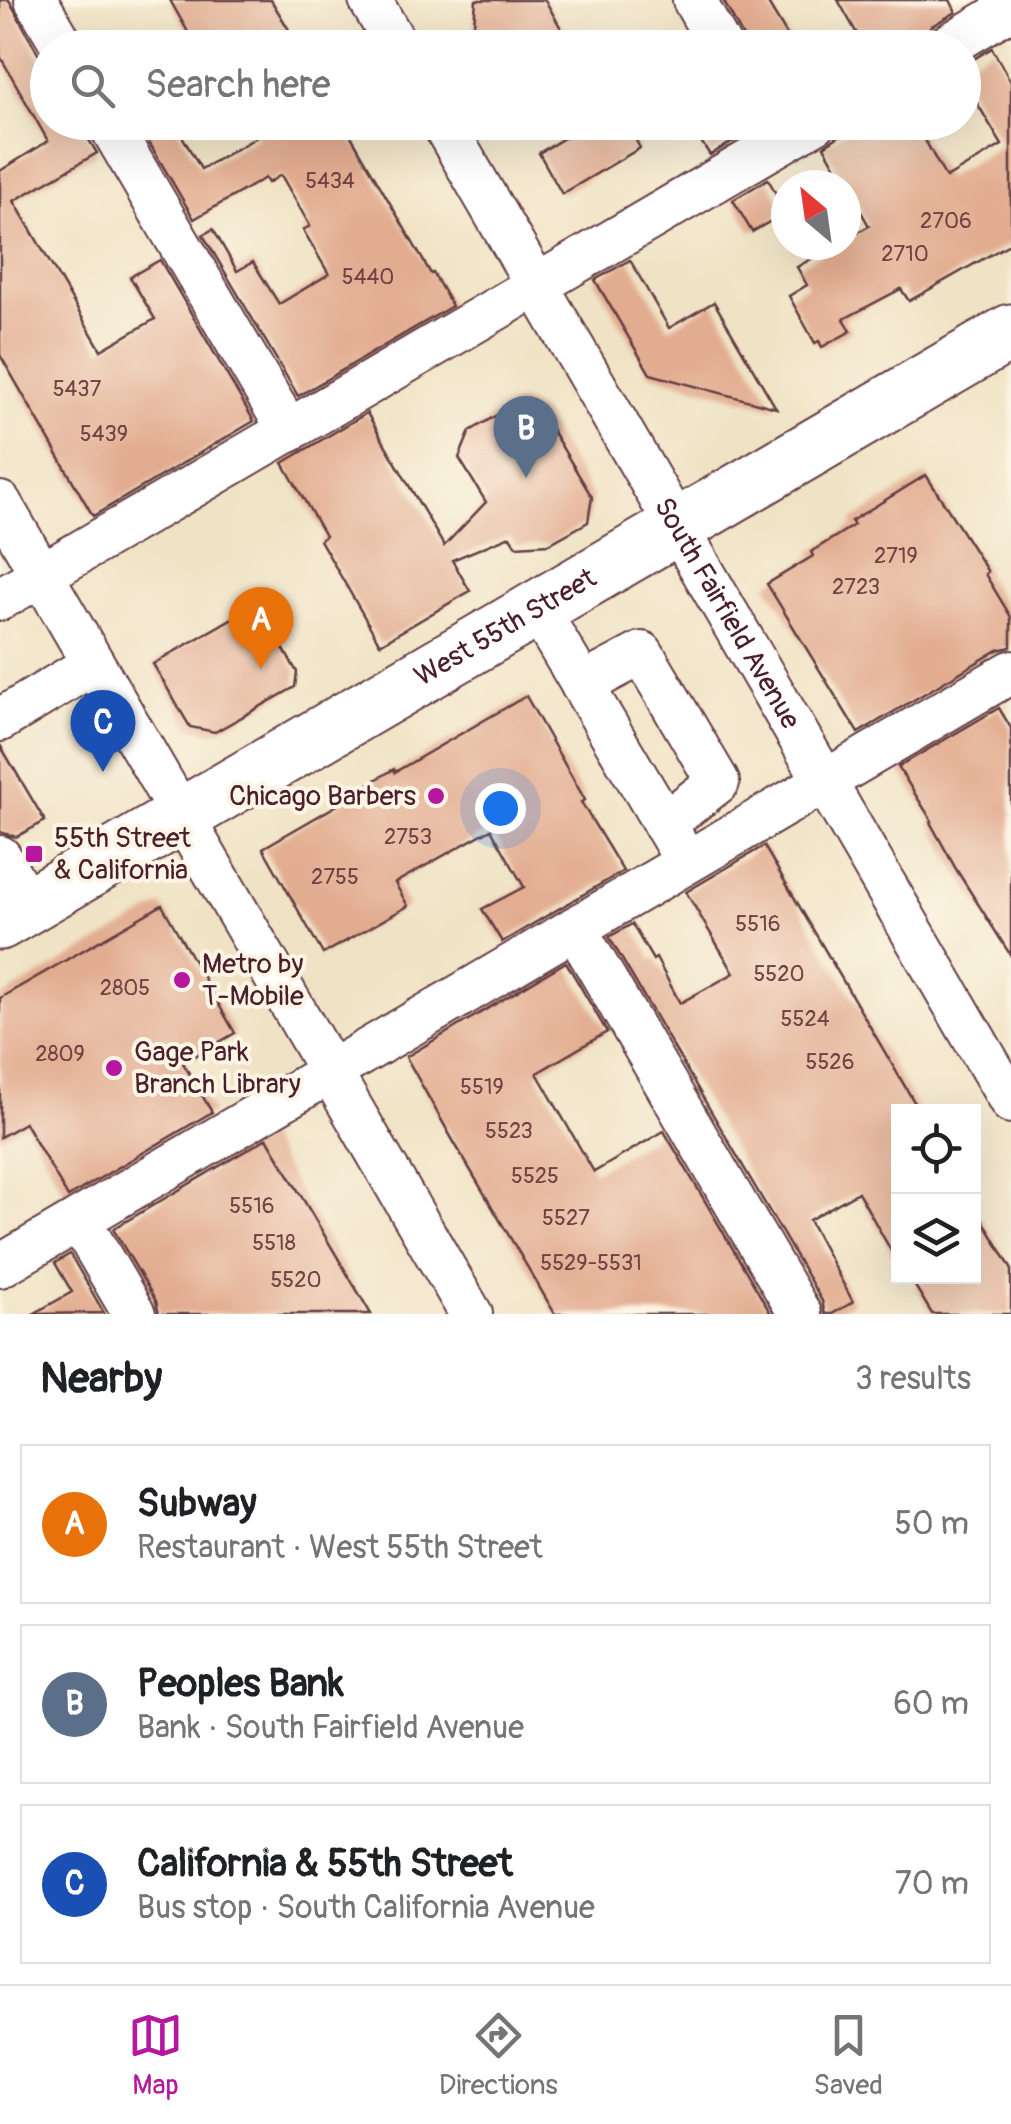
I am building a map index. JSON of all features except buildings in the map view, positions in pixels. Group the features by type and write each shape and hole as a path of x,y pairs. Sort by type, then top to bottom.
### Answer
{"main road":[{"name":"West 55th Street","path":"14,914 1011,332"}],"street":[{"path":"36,0 54,30"},
{"path":"370,0 388,30"},
{"path":"694,0 712,30"},
{"path":"974,30 1011,8"},
{"path":"118,140 288,431"},
{"name":"South Fairfield Avenue","path":"452,140 1011,1102"},
{"path":"0,600 536,286 763,140"},
{"path":"0,503 471,1314"},
{"path":"538,610 687,862"},
{"path":"582,686 642,653 718,782 664,824"},
{"path":"0,720 93,664"},
{"path":"0,1266 1011,672"},
{"path":"0,857 14,914"},
{"path":"575,928 800,1314"},
{"path":"79,1220 134,1314"}],"place":[{"name":"Peoples Bank","path":"526,478"},
{"name":"Subway","path":"261,669"},
{"name":"California & 55th Street","path":"103,772"},
{"name":"Chicago Barbers","path":"436,796"},
{"name":"55th Street & California","path":"34,854"},
{"name":"Metro by T-Mobile","path":"182,980"},
{"name":"Gage Park Branch Library","path":"114,1068"}]}
